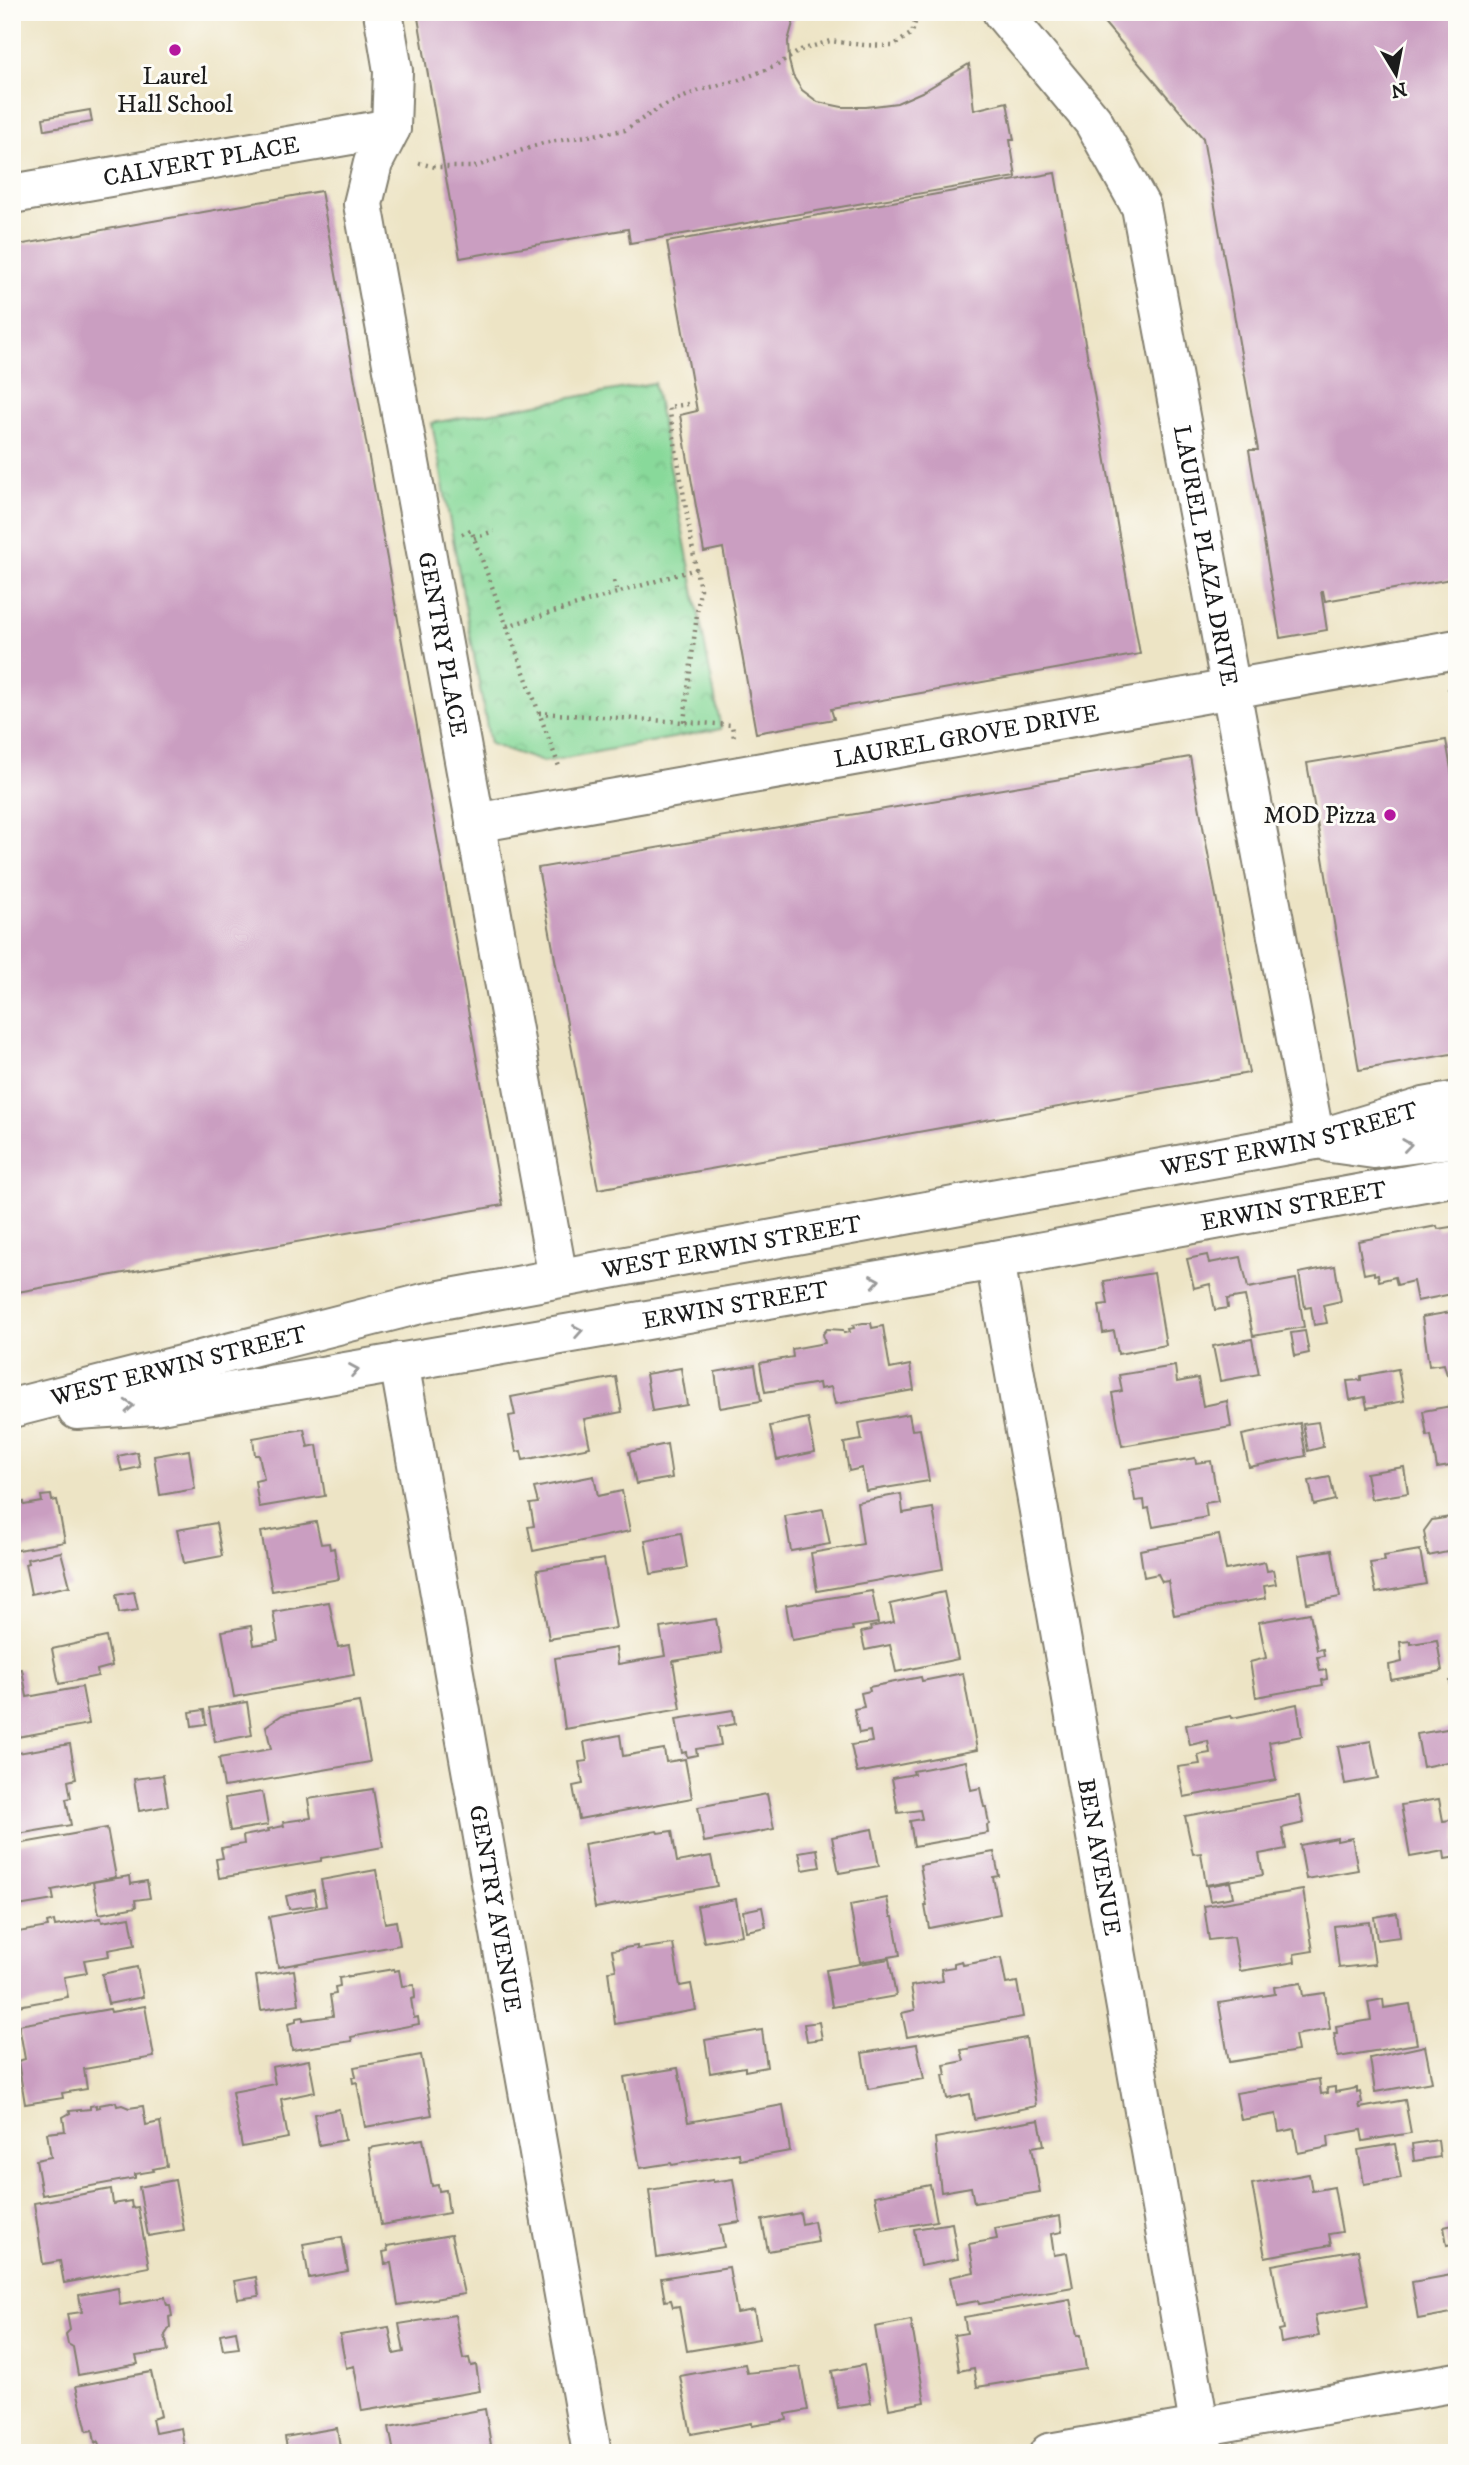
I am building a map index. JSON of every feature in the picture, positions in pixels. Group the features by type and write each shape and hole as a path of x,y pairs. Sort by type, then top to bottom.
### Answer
{"street":[{"name":"GENTRY PLACE","path":"383,12 393,71 390,128 373,163 363,204 558,1278"},
{"name":"LAUREL PLAZA DRIVE","path":"1002,12 1093,121 1141,207 1315,1140"},
{"name":"CALVERT PLACE","path":"12,194 390,128"},
{"name":"LAUREL GROVE DRIVE","path":"475,823 1457,649"},
{"name":"WEST ERWIN STREET","path":"12,1408 424,1303 1315,1140 1424,1107 1457,1101"},
{"path":"1315,1140 1374,1149 1457,1138"},
{"name":"ERWIN STREET","path":"12,1413 153,1405 995,1260 1457,1176"},
{"name":"BEN AVENUE","path":"995,1260 1202,2441"},
{"name":"GENTRY AVENUE","path":"399,1362 592,2453"},
{"path":"1049,2453 1202,2441 1457,2382"}],"path":[{"path":"390,128 404,159 435,167 474,167 542,143 625,130 659,108 700,90 739,80 776,66 802,50 831,41 893,46 912,33 918,12"},
{"path":"684,722 700,589 669,407 688,404"},
{"path":"424,546 471,530 573,806"},
{"path":"474,538 494,531"},
{"path":"507,626 696,569"},
{"path":"614,580 617,593"},
{"path":"539,713 732,725 742,776"}],"green space":[{"path":"654,383 721,729 543,762 490,744 432,423"}],"building":[{"path":"417,12 796,12 788,41 789,61 793,76 802,90 818,102 842,107 897,103 924,91 969,64 974,110 1007,102 1014,140 1010,140 1016,177 630,243 628,229 460,258"},
{"path":"1095,12 1457,12 1457,578 1325,601 1321,591 1327,630 1280,638 1249,450 1258,450 1203,138"},
{"path":"90,110 92,122 45,130 43,118"},
{"path":"1055,173 1140,654 831,709 834,719 756,733 723,548 704,552 680,415 697,411 667,242"},
{"path":"321,191 503,1205 12,1293 12,246"},
{"path":"1446,740 1457,804 1457,1053 1359,1070 1307,763"},
{"path":"1190,757 1249,1073 598,1189 538,868"},
{"path":"1437,1226 1438,1229 1457,1226 1457,1293 1417,1301 1413,1281 1397,1285 1395,1277 1379,1281 1378,1274 1374,1275 1374,1272 1364,1274 1358,1241"},
{"path":"1207,1255 1209,1263 1241,1257 1248,1288 1296,1279 1304,1327 1253,1336 1245,1296 1227,1299 1228,1308 1215,1310 1210,1284 1194,1288 1187,1259"},
{"path":"1335,1266 1341,1301 1323,1305 1327,1323 1314,1325 1311,1307 1305,1308 1299,1273"},
{"path":"1154,1273 1166,1345 1118,1354 1114,1331 1103,1333 1099,1305 1108,1304 1104,1281"},
{"path":"1457,1311 1457,1379 1453,1380 1452,1374 1447,1375 1444,1364 1429,1366 1422,1317"},
{"path":"871,1323 872,1328 883,1326 890,1369 910,1365 914,1390 835,1404 831,1387 820,1389 819,1383 765,1392 760,1363 793,1357 792,1349 825,1343 823,1334 827,1329 850,1332 849,1329 854,1328 853,1325"},
{"path":"1305,1331 1309,1353 1295,1356 1291,1333"},
{"path":"1252,1339 1259,1374 1220,1381 1213,1346"},
{"path":"755,1365 761,1401 720,1408 715,1372"},
{"path":"1175,1366 1177,1382 1198,1378 1203,1406 1227,1401 1231,1427 1122,1446 1112,1393 1122,1391 1119,1375"},
{"path":"681,1368 687,1405 652,1411 646,1374"},
{"path":"1398,1369 1404,1401 1367,1408 1365,1397 1350,1400 1347,1381 1361,1380 1361,1376"},
{"path":"616,1377 622,1412 584,1419 590,1447 523,1460 521,1451 516,1452 509,1416 515,1415 511,1397"},
{"path":"1457,1405 1457,1465 1437,1468 1423,1411"},
{"path":"909,1414 912,1430 920,1429 929,1481 866,1491 862,1468 849,1471 844,1443 862,1440 859,1423"},
{"path":"808,1418 815,1452 777,1460 770,1426"},
{"path":"1318,1422 1323,1447 1308,1451 1303,1424"},
{"path":"1300,1423 1306,1456 1249,1467 1242,1435"},
{"path":"304,1429 308,1447 317,1445 325,1496 259,1507 255,1481 264,1479 259,1455 255,1455 253,1438"},
{"path":"667,1444 672,1478 636,1484 629,1452"},
{"path":"189,1450 195,1489 160,1495 154,1456"},
{"path":"137,1452 140,1467 122,1471 118,1456"},
{"path":"1195,1458 1196,1463 1211,1461 1218,1501 1205,1503 1207,1517 1153,1527 1149,1508 1145,1509 1144,1500 1135,1501 1130,1469"},
{"path":"1404,1467 1408,1493 1371,1499 1366,1473"},
{"path":"594,1476 598,1496 622,1491 630,1531 533,1551 528,1527 534,1526 530,1504 538,1503 534,1488"},
{"path":"1330,1477 1335,1500 1314,1505 1309,1481"},
{"path":"901,1494 903,1513 933,1508 943,1569 817,1591 811,1553 863,1544 857,1502"},
{"path":"51,1495 52,1501 57,1500 65,1542 12,1551 12,1504 42,1502 41,1496"},
{"path":"823,1509 830,1544 791,1551 785,1516"},
{"path":"1457,1516 1457,1550 1428,1556 1424,1531 1432,1520"},
{"path":"316,1522 321,1544 329,1543 330,1549 334,1548 339,1579 272,1591 261,1532"},
{"path":"216,1523 222,1556 184,1563 177,1530"},
{"path":"681,1533 687,1568 651,1574 645,1540"},
{"path":"1219,1535 1226,1570 1265,1562 1267,1571 1273,1570 1276,1584 1264,1586 1266,1598 1174,1615 1168,1581 1162,1582 1158,1574 1144,1577 1140,1550"},
{"path":"1332,1550 1340,1597 1307,1603 1299,1555"},
{"path":"1420,1550 1426,1584 1376,1593 1370,1563 1385,1561 1384,1556"},
{"path":"61,1552 70,1586 31,1594 25,1564 28,1563 27,1559"},
{"path":"604,1559 616,1628 549,1639 537,1570"},
{"path":"872,1591 878,1623 792,1640 786,1605"},
{"path":"1457,1591 1457,1615 1454,1616 1449,1592"},
{"path":"134,1592 138,1610 119,1613 116,1595"},
{"path":"944,1592 958,1659 896,1672 890,1645 865,1650 861,1632 871,1630 870,1627 894,1622 890,1604"},
{"path":"329,1602 338,1647 349,1645 354,1675 234,1697 222,1631 251,1626 254,1645 278,1641 273,1612"},
{"path":"1310,1613 1317,1650 1323,1649 1324,1656 1317,1657 1320,1671 1326,1670 1327,1679 1322,1680 1323,1685 1256,1697 1250,1662 1266,1658 1259,1622"},
{"path":"716,1619 722,1653 673,1661 681,1709 565,1729 555,1658 616,1648 618,1664 665,1656 660,1628"},
{"path":"106,1637 112,1666 97,1670 98,1676 59,1684 52,1649"},
{"path":"1437,1640 1442,1671 1391,1680 1389,1665 1402,1662 1400,1642 1411,1641 1411,1644"},
{"path":"22,1669 27,1697 82,1687 89,1724 12,1738 12,1671"},
{"path":"963,1673 977,1750 857,1773 851,1745 872,1742 870,1731 859,1733 854,1709 864,1707 861,1693 870,1691 869,1687 921,1677 922,1681"},
{"path":"1457,1679 1457,1708 1455,1708 1450,1681"},
{"path":"247,1702 252,1735 215,1742 209,1708"},
{"path":"359,1702 370,1762 224,1787 219,1758 271,1749 266,1726 282,1715"},
{"path":"1297,1704 1302,1736 1269,1742 1276,1780 1184,1797 1178,1767 1200,1764 1198,1755 1210,1753 1208,1741 1190,1745 1186,1725"},
{"path":"204,1710 206,1724 192,1726 190,1712"},
{"path":"733,1710 735,1724 718,1727 721,1745 696,1749 697,1755 687,1757 686,1752 682,1753 676,1719"},
{"path":"1453,1728 1457,1760 1423,1767 1417,1734"},
{"path":"620,1735 623,1756 664,1749 666,1762 685,1759 692,1798 579,1819 573,1786 583,1784 579,1762 587,1761 584,1742"},
{"path":"1371,1741 1378,1778 1345,1784 1338,1747"},
{"path":"70,1744 76,1779 68,1781 71,1798 66,1799 71,1825 12,1835 12,1754"},
{"path":"966,1761 971,1790 980,1788 986,1807 988,1833 914,1846 910,1821 922,1819 920,1810 898,1813 892,1778 914,1774 913,1771"},
{"path":"163,1775 168,1806 139,1811 134,1779"},
{"path":"373,1789 383,1847 321,1858 321,1861 219,1878 216,1859 223,1858 221,1848 244,1844 243,1836 284,1826 283,1822 311,1818 308,1799"},
{"path":"262,1792 268,1825 230,1831 225,1798"},
{"path":"767,1794 774,1829 704,1842 698,1807"},
{"path":"1299,1796 1304,1823 1282,1828 1286,1849 1259,1854 1263,1875 1206,1885 1201,1853 1193,1854 1185,1816"},
{"path":"1439,1799 1443,1821 1457,1819 1457,1857 1445,1859 1444,1851 1410,1857 1401,1805"},
{"path":"107,1828 116,1877 52,1890 54,1900 12,1907 12,1845"},
{"path":"872,1829 879,1866 839,1873 832,1837"},
{"path":"657,1831 672,1831 677,1862 711,1856 717,1886 595,1908 584,1844"},
{"path":"1337,1838 1337,1841 1352,1838 1358,1870 1306,1879 1300,1845"},
{"path":"817,1849 820,1867 803,1870 799,1852"},
{"path":"994,1852 999,1876 993,1877 1000,1914 929,1928 920,1865"},
{"path":"376,1870 385,1923 396,1921 400,1945 278,1967 269,1917 326,1906 321,1880"},
{"path":"130,1876 131,1884 147,1881 150,1898 135,1900 136,1907 99,1914 93,1882"},
{"path":"1230,1882 1233,1897 1210,1901 1207,1886"},
{"path":"314,1890 317,1905 289,1909 286,1896"},
{"path":"1303,1890 1313,1951 1294,1954 1295,1962 1240,1971 1234,1937 1209,1940 1204,1906"},
{"path":"887,1898 900,1955 860,1962 850,1905"},
{"path":"736,1899 742,1935 704,1942 697,1906"},
{"path":"762,1907 766,1927 746,1931 743,1911"},
{"path":"1397,1913 1400,1937 1377,1940 1374,1917"},
{"path":"130,1917 135,1945 108,1950 109,1956 84,1960 87,1973 64,1977 68,1997 12,2007 12,1933 48,1927 47,1923 54,1921 55,1926 101,1918 102,1922"},
{"path":"1369,1922 1375,1964 1339,1968 1334,1926"},
{"path":"673,1944 680,1986 691,1984 696,2010 615,2024 608,1971 616,1970 612,1950"},
{"path":"1001,1958 1006,1984 1017,1982 1023,2017 907,2037 902,2013 915,2010 911,1986 943,1981 941,1969 954,1967 954,1963 962,1961 963,1965"},
{"path":"889,1959 896,1996 832,2007 826,1970"},
{"path":"137,1967 143,1997 108,2004 102,1974"},
{"path":"294,1970 299,2004 261,2010 256,1976"},
{"path":"399,1970 402,1986 414,1985 415,1998 411,1999 414,2018 418,2017 419,2024 351,2037 352,2041 292,2050 288,2024 296,2022 296,2018 303,2017 303,2020 333,2016 330,1995 336,1994 335,1987 340,1986 339,1978"},
{"path":"1301,1983 1303,1996 1325,1993 1330,2029 1295,2035 1298,2051 1229,2062 1219,2003 1275,1994 1274,1987"},
{"path":"1383,1999 1384,2008 1410,2004 1417,2044 1338,2057 1334,2033 1337,2033 1336,2026 1371,2020 1368,2002"},
{"path":"145,2006 154,2057 84,2069 87,2089 62,2093 63,2098 25,2104 18,2061 25,2059 19,2025 110,2009 111,2012"},
{"path":"819,2022 822,2039 807,2041 804,2024"},
{"path":"762,2030 767,2067 745,2071 745,2067 710,2073 705,2040"},
{"path":"1026,2038 1036,2106 974,2119 970,2094 947,2099 944,2065 964,2061 961,2050"},
{"path":"917,2044 924,2079 868,2089 862,2053"},
{"path":"1425,2046 1432,2082 1375,2092 1370,2058"},
{"path":"421,2055 432,2115 365,2127 357,2082 353,2083 352,2077 356,2077 354,2067"},
{"path":"309,2060 315,2092 281,2099 288,2138 242,2147 232,2092 275,2084 272,2067"},
{"path":"678,2068 688,2122 783,2105 790,2151 740,2160 739,2153 640,2168 624,2077"},
{"path":"1319,2079 1321,2094 1328,2093 1327,2088 1335,2087 1335,2092 1357,2088 1362,2103 1359,2104 1360,2108 1405,2100 1411,2133 1363,2141 1361,2130 1328,2136 1329,2147 1298,2153 1294,2129 1279,2132 1276,2114 1241,2120 1236,2093"},
{"path":"116,2102 117,2106 129,2108 143,2106 146,2125 160,2122 167,2166 135,2174 135,2178 42,2195 36,2160 51,2157 47,2133 65,2131 63,2117 70,2113 69,2111 90,2109 90,2106 96,2105 96,2108"},
{"path":"339,2109 345,2140 319,2145 314,2114"},
{"path":"1039,2120 1044,2145 1032,2147 1040,2192 974,2203 971,2187 941,2192 935,2138"},
{"path":"423,2139 432,2186 438,2185 439,2191 446,2190 449,2213 381,2225 369,2148"},
{"path":"1438,2140 1440,2157 1414,2161 1412,2144"},
{"path":"1395,2144 1401,2178 1364,2184 1358,2150"},
{"path":"1309,2174 1312,2191 1334,2187 1342,2232 1329,2234 1331,2245 1265,2257 1252,2184"},
{"path":"733,2179 740,2222 720,2225 724,2247 657,2258 649,2190"},
{"path":"175,2180 184,2230 148,2236 139,2187"},
{"path":"930,2185 937,2221 882,2230 875,2196"},
{"path":"111,2189 113,2204 131,2201 132,2208 138,2207 149,2267 64,2283 60,2261 43,2264 34,2203"},
{"path":"800,2213 802,2224 814,2221 818,2242 768,2251 762,2220"},
{"path":"1060,2216 1062,2232 1051,2234 1054,2255 1067,2253 1073,2287 979,2304 978,2301 955,2305 950,2277 974,2272 969,2244 997,2239 995,2228"},
{"path":"952,2223 958,2259 920,2266 914,2229"},
{"path":"1457,2224 1457,2243 1447,2245 1444,2227"},
{"path":"451,2235 464,2294 398,2305 391,2263 385,2264 383,2252 388,2251 387,2246"},
{"path":"342,2237 348,2271 309,2278 303,2244"},
{"path":"1358,2250 1368,2305 1315,2315 1319,2336 1281,2343 1279,2330 1284,2329 1272,2265"},
{"path":"729,2267 737,2313 754,2310 759,2339 687,2351 679,2306 673,2307 671,2300 665,2301 661,2278"},
{"path":"1457,2274 1457,2312 1418,2319 1412,2282"},
{"path":"256,2277 259,2296 238,2299 234,2281"},
{"path":"118,2288 120,2305 165,2297 172,2316 169,2317 170,2327 165,2335 168,2351 136,2356 138,2364 78,2375 73,2347 68,2344 66,2334 70,2330 67,2314 82,2312 79,2295"},
{"path":"1070,2299 1077,2335 1081,2335 1086,2369 977,2387 974,2368 959,2371 954,2335 967,2333 964,2317"},
{"path":"455,2315 463,2359 469,2358 471,2366 476,2365 480,2391 362,2411 354,2366 346,2368 340,2335 389,2327 394,2354 404,2352 399,2324"},
{"path":"911,2320 925,2402 889,2409 875,2327"},
{"path":"236,2331 239,2348 223,2350 220,2334"},
{"path":"745,2364 747,2373 800,2367 808,2410 786,2414 787,2420 691,2434 680,2376"},
{"path":"864,2365 871,2403 838,2408 832,2371"},
{"path":"151,2372 161,2416 152,2419 155,2433 181,2428 185,2451 101,2453 98,2441 95,2443 93,2430 87,2431 76,2386"},
{"path":"485,2409 490,2453 394,2453 389,2427"},
{"path":"337,2428 341,2453 288,2453 285,2437"},
{"path":"1457,2448 1457,2453 1443,2453 1443,2450"}],"place":[{"name":"Laurel Hall School","path":"175,50"},
{"name":"MOD Pizza","path":"1390,815"}]}
